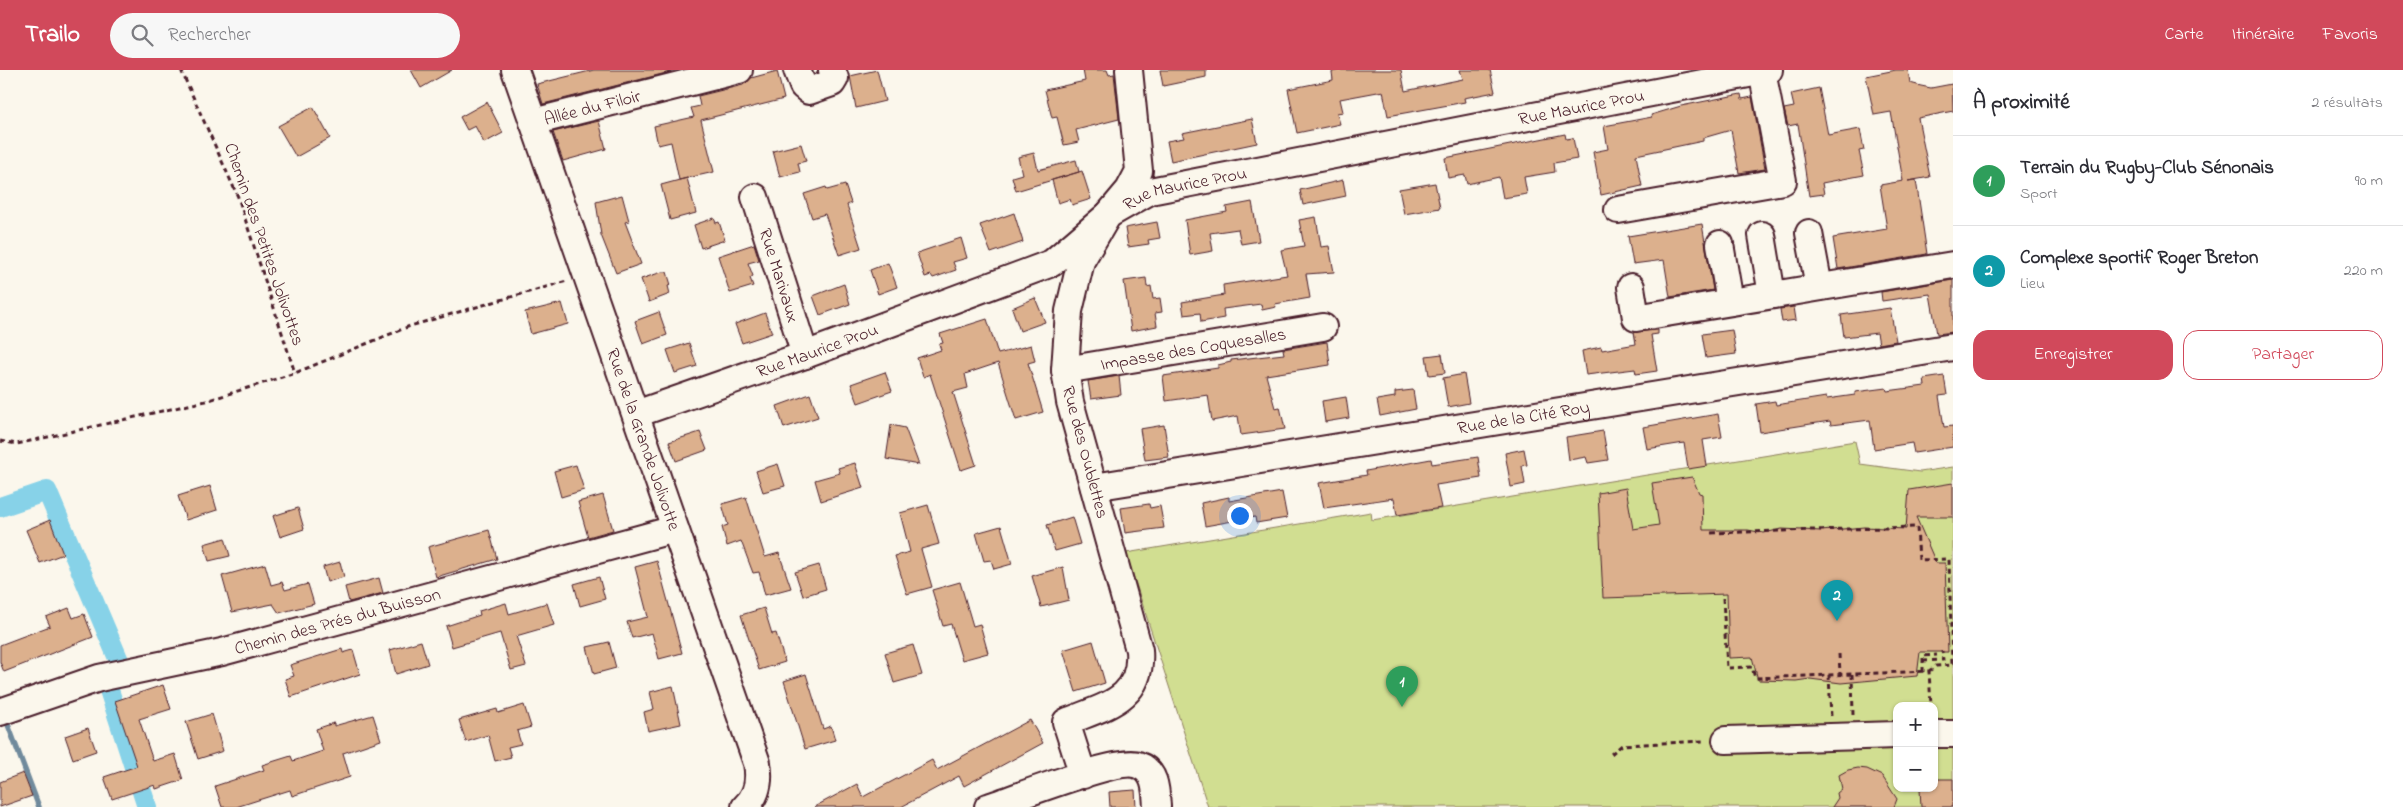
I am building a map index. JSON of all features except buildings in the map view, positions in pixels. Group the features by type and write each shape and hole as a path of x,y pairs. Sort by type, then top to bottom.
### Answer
{"street":[{"name":"Rue de la Grande Jolivotte","path":"515,70 759,772 756,793 745,807"},
{"name":"Allée du Filoir","path":"533,122 739,70"},
{"path":"797,70 803,86 808,91 830,86 835,78 832,70"},
{"name":"Rue des Oublettes","path":"1083,775 1066,722 1122,698 1137,678 1140,665 1139,650 1070,402 1065,370 1069,311 1081,260 1108,216 1129,190 1139,171 1129,70"},
{"path":"1618,210 1783,181 1766,71"},
{"name":"Rue Maurice Prou","path":"636,414 805,355 1052,263 1108,216 1150,191 1766,71"},
{"name":"Rue Marivaux","path":"755,197 805,355"},
{"path":"1809,233 1819,287"},
{"path":"1762,235 1772,295"},
{"path":"1720,244 1730,302"},
{"path":"1631,286 1636,318 1953,265"},
{"name":"Impasse des Coquesalles","path":"1065,370 1323,327"},
{"name":"Rue de la Cité Roy","path":"1094,487 1953,347"},
{"name":"Chemin des Prés du Buisson","path":"0,712 99,678 222,652 675,529"},
{"path":"1938,734 1953,734"},
{"path":"1726,740 1893,735"},
{"path":"988,807 1120,764 1138,765 1148,772 1155,784 1157,807"}],"path":[{"name":"Chemin des Petites Jolivottes","path":"182,70 238,197 295,374"},
{"path":"0,441 17,444 206,401 295,374 410,326 586,275"},
{"path":"1712,533 1917,527 1915,530 1919,560 1949,559 1952,665 1936,666 1929,671 1923,672 1755,678 1752,667 1727,668 1723,598"},
{"path":"1923,661 1943,660 1942,652"},
{"path":"1839,654 1840,674"},
{"path":"1923,672 1922,656 1937,655"},
{"path":"1929,671 1931,702"},
{"path":"1843,736 1852,674"},
{"path":"1829,675 1843,736"},
{"path":"1611,754 1622,745 1726,740"}],"green space":[{"path":"1855,441 1860,464 1920,472 1953,467 1953,807 1208,807 1126,553 1371,512 1372,520"}],"waterway":[{"path":"0,507 47,491 120,663"},
{"path":"109,690 147,807"},
{"path":"7,722 39,807"}],"place":[{"name":"Complexe sportif Roger Breton","path":"1837,621"},
{"name":"Terrain du Rugby-Club Sénonais","path":"1402,707"}]}
